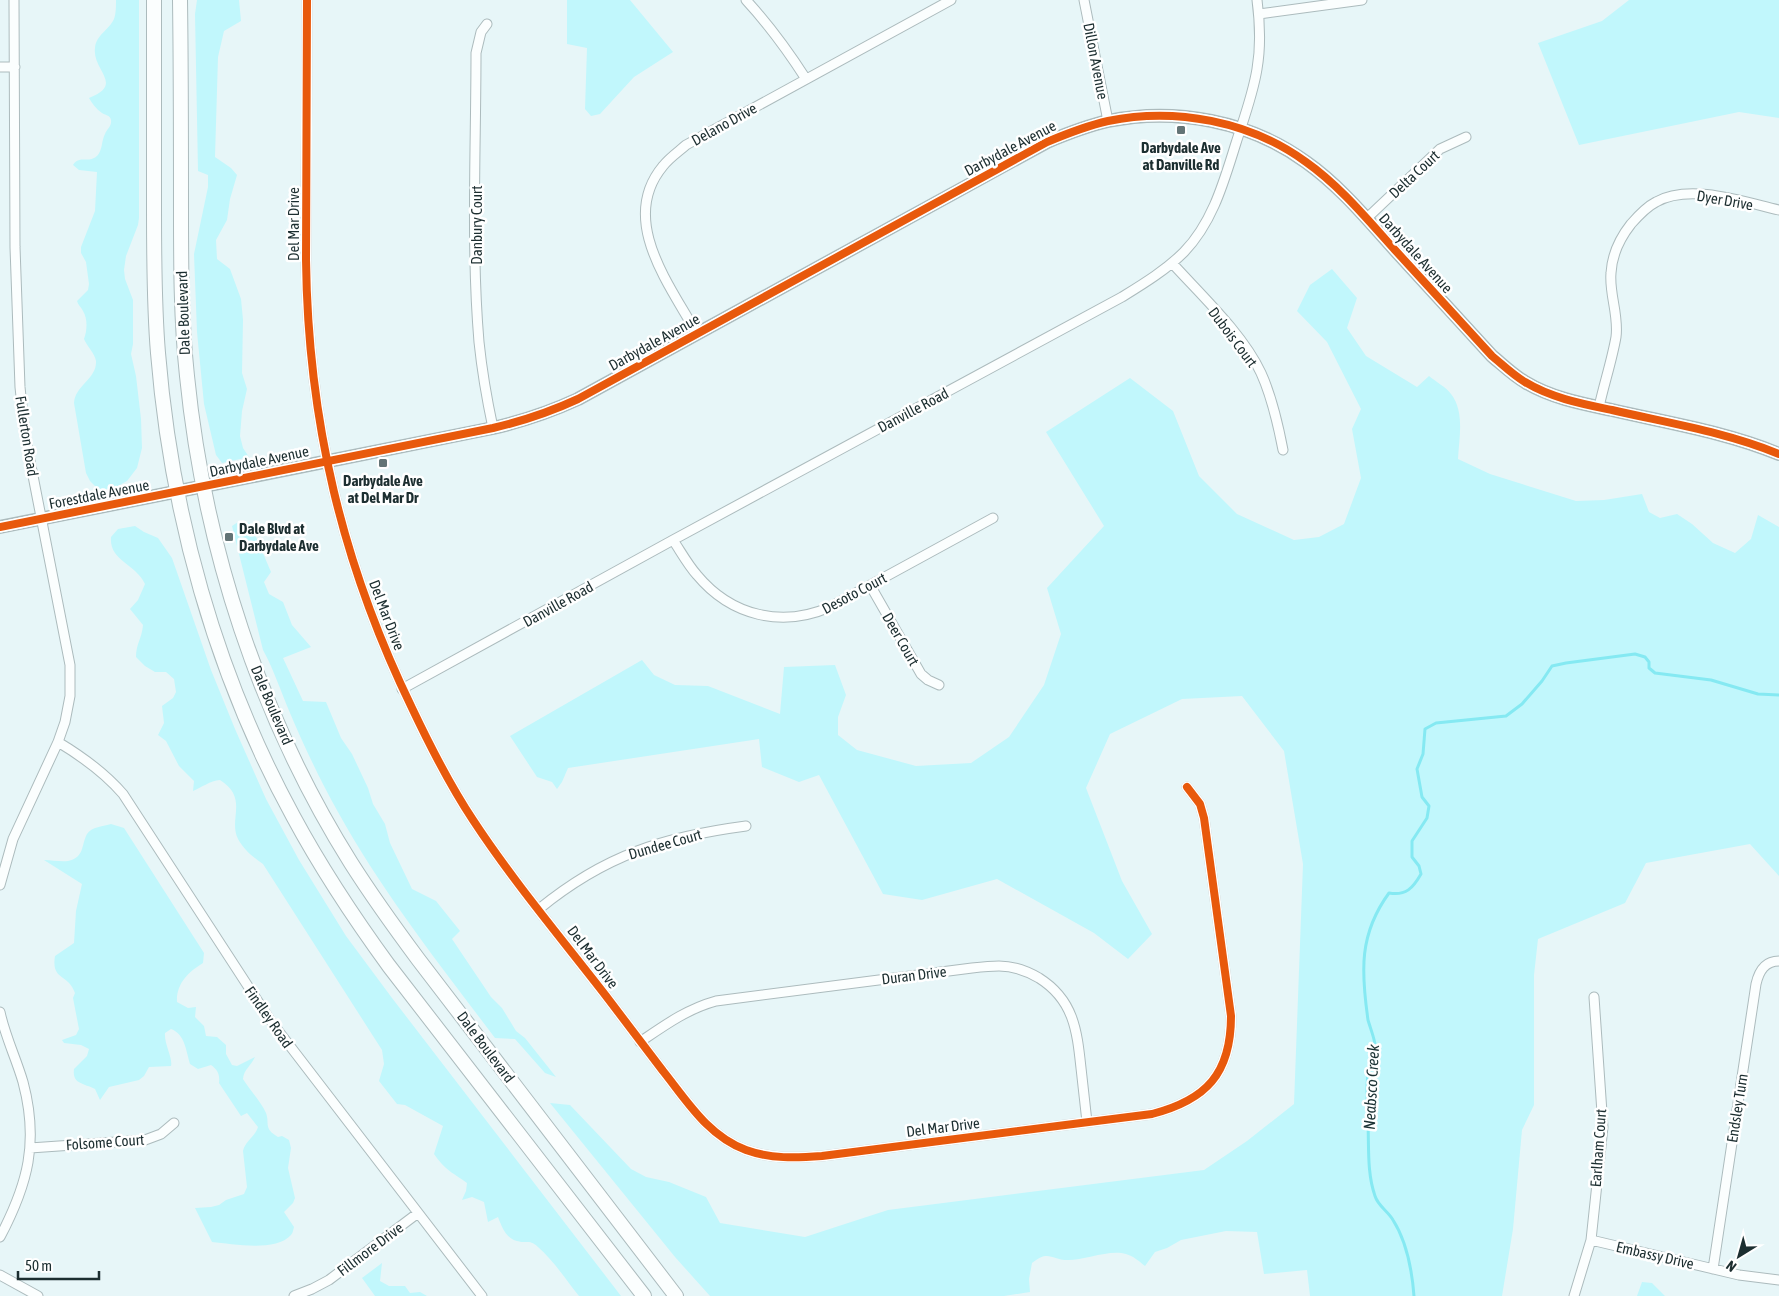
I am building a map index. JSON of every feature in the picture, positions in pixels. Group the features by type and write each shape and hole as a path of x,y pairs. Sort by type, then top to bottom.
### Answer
{"main road":[{"name":"Dale Boulevard","path":"154,0 154,293 163,407 176,492 198,581 240,705 284,799 350,913 388,966 644,1296"},
{"name":"Dale Boulevard","path":"180,0 183,332 191,414 203,487 214,538 246,643 291,752 350,861 418,960 676,1296"}],"street":[{"name":"Fullerton Road","path":"0,885 13,839 58,742 65,722 69,704 70,665 25,435 20,387 14,248 14,0"},
{"name":"Del Mar Drive","path":"307,0 307,301 311,357 326,461 343,531 379,638 430,747 471,818 496,854 640,1042 701,1119 714,1132 743,1149 775,1158 822,1156 1152,1114 1169,1110 1185,1103 1208,1087 1223,1063 1228,1048 1231,1016 1204,818 1200,804 1187,787"},
{"path":"746,0 787,50 806,79"},
{"name":"Delano Drive","path":"697,334 649,245 645,215 650,189 663,165 686,145 951,0"},
{"name":"Dillon Avenue","path":"1084,0 1108,121"},
{"name":"Danville Road","path":"402,689 1122,297 1172,263 1185,251 1201,231 1212,212 1241,128 1257,68 1259,14 1257,0"},
{"path":"1259,14 1362,0"},
{"name":"Danbury Court","path":"487,24 481,32 476,53 475,270 479,344 493,428"},
{"path":"0,67 14,67"},
{"name":"Darbydale Avenue","path":"203,487 493,428 553,411 1047,142 1108,121 1160,116 1187,117 1241,128 1281,146 1306,162 1327,178 1366,218 1492,356 1526,383 1549,393 1598,407 1730,437 1779,454"},
{"name":"Delta Court","path":"1366,218 1440,149 1466,137"},
{"name":"Dyer Drive","path":"1598,407 1616,336 1617,321 1611,288 1613,258 1623,236 1637,217 1657,201 1672,196 1688,194 1720,197 1779,210"},
{"name":"Dubois Court","path":"1172,263 1225,322 1252,358 1266,387 1278,425 1283,450"},
{"name":"Forestdale Avenue","path":"0,527 203,487"},
{"name":"Desoto Court","path":"673,540 696,575 722,598 737,607 766,616 786,618 817,613 993,518"},
{"name":"Deer Court","path":"870,585 921,674 939,685"},
{"name":"Findley Road","path":"58,742 90,762 107,776 123,794 270,1020 482,1296"},
{"name":"Dundee Court","path":"540,909 582,878 627,854 678,838 746,826"},
{"name":"Endsley Turn","path":"1713,1269 1757,977 1764,966 1770,962 1779,961"},
{"name":"Duran Drive","path":"640,1042 684,1013 716,1001 972,968 1008,967 1028,973 1046,983 1068,1008 1077,1035 1087,1122"},
{"name":"Earlham Court","path":"1574,1296 1591,1240 1603,1127 1594,997"},
{"path":"0,1012 23,1084 29,1117 30,1148 22,1191 0,1237"},
{"name":"Folsome Court","path":"30,1148 145,1140 161,1134 174,1123"},
{"name":"Fillmore Drive","path":"294,1296 329,1280 418,1213"},
{"name":"Embassy Drive","path":"1591,1240 1739,1275 1779,1280"},
{"path":"0,1275 38,1296"}],"shaded area":[{"path":"116,0 139,0 139,218 126,256 124,270 125,279 133,300 133,344 131,354 136,376 142,448 137,468 127,481 118,486 103,490 97,488 90,481 86,473 74,403 78,391 93,373 96,361 84,339 86,318 77,301 88,290 89,284 86,262 81,253 81,247 95,211 97,172 79,170 73,165 75,162 94,158 99,154 104,137 111,124 110,117 98,110 89,98 105,88 106,82 95,56 95,48 100,36 114,19"},
{"path":"197,0 239,0 241,21 224,31 218,57 215,157 231,168 237,175 230,199 227,220 216,240 217,259 230,269 241,299 243,320 242,373 247,389 242,411 240,436 243,448 249,457 222,463 216,455 204,404 197,332 194,254 208,187 208,175 198,171 195,14"},
{"path":"567,0 630,0 673,52 634,77 600,114 591,116 585,109 587,48 567,44"},
{"path":"1629,0 1779,0 1779,118 1739,112 1579,145 1538,43 1602,21"},
{"path":"1332,269 1357,298 1347,328 1366,356 1417,387 1429,376 1451,394 1460,417 1458,459 1490,474 1576,501 1604,500 1642,494 1649,512 1660,518 1677,514 1692,524 1713,543 1735,553 1751,539 1758,515 1779,527 1779,876 1750,844 1646,863 1625,903 1538,939 1534,975 1534,1105 1522,1130 1513,1229 1502,1296 1310,1296 1307,1270 1264,1274 1257,1232 1226,1231 1181,1240 1155,1252 1145,1266 1131,1256 1120,1253 1068,1260 1050,1256 1042,1257 1032,1263 1029,1279 1030,1292 1004,1296 710,1296 675,1257 550,1103 570,1105 631,1169 646,1177 669,1182 706,1197 720,1223 805,1237 888,1210 1204,1170 1247,1141 1294,1104 1303,864 1284,751 1242,696 1182,699 1110,734 1086,788 1122,881 1152,934 1128,959 1094,933 997,879 922,900 883,894 819,775 799,782 762,767 759,739 568,768 557,789 552,782 537,777 510,736 642,660 654,675 675,685 708,686 780,714 784,667 835,665 846,695 838,717 838,735 857,750 916,766 971,763 1009,737 1044,685 1061,634 1047,588 1104,526 1046,432 1130,378 1173,411 1199,476 1237,514 1294,540 1319,537 1344,524 1361,478 1352,429 1361,409 1327,342 1297,311 1310,285"},
{"path":"243,521 250,523 271,572 264,582 269,594 283,602 292,625 311,647 283,658 303,701 326,702 341,738 352,754 368,788 373,804 385,824 390,843 412,889 436,901 460,931 452,939 491,997 502,1008 516,1031 525,1038 556,1077 545,1073 515,1039 495,1038 433,956 373,871 338,812 307,750 263,650 232,526"},
{"path":"135,526 158,538 172,558 211,670 266,799 299,860 346,936 621,1296 579,1296 555,1264 538,1247 530,1242 520,1242 510,1238 504,1231 498,1217 488,1222 484,1202 472,1197 462,1200 467,1183 446,1168 434,1154 443,1126 405,1105 397,1104 379,1081 384,1064 382,1050 263,864 243,847 238,839 235,824 236,801 234,794 220,780 193,791 194,781 179,766 166,741 158,735 164,723 162,706 173,698 176,692 174,679 166,672 155,672 136,657 143,625 130,609 138,600 145,584 135,571 118,557 111,545 111,537 118,529"},
{"path":"111,824 124,828 204,953 203,963 192,970 181,984 177,1002 188,1008 196,1007 195,1017 204,1026 206,1036 217,1037 226,1045 226,1054 232,1065 237,1066 255,1057 243,1079 264,1109 270,1131 278,1137 282,1136 289,1140 291,1148 288,1168 295,1198 293,1203 284,1212 294,1227 292,1234 275,1244 254,1246 212,1242 195,1208 219,1205 226,1200 244,1194 247,1187 243,1151 258,1127 247,1113 241,1116 219,1083 218,1073 211,1065 198,1069 190,1064 182,1039 176,1031 171,1029 165,1033 171,1066 149,1067 144,1076 139,1080 109,1087 100,1100 95,1089 79,1082 75,1078 74,1069 87,1056 89,1049 81,1045 64,1043 62,1040 76,1035 79,1029 73,998 75,993 68,982 55,970 54,964 55,956 74,943 76,911 82,884 44,860 68,861 77,857 89,832 95,828"},
{"path":"382,1263 380,1281 389,1286 405,1286 410,1293 420,1292 427,1296 375,1296 362,1278"},
{"path":"1642,1282 1652,1283 1665,1296 1637,1296"}],"waterway":[{"name":"Neabsco Creek","path":"1414,1296 1410,1266 1402,1238 1391,1217 1376,1200 1372,1187 1367,1081 1375,1045 1368,1020 1364,969 1367,938 1379,908 1389,893 1395,894 1408,890 1421,874 1419,866 1412,857 1412,841 1427,818 1429,806 1422,797 1417,769 1423,754 1425,729 1436,723 1506,716 1522,704 1552,666 1635,654 1645,657 1649,662 1649,668 1655,673 1711,680 1758,694 1779,695"}],"cycle path":[{"path":"307,0 306,260 308,319 322,434 348,545 366,600 387,654 433,751 473,820 504,865 709,1127 733,1144 755,1153 784,1157 812,1157 1152,1114 1187,1101 1201,1092 1212,1082 1226,1054 1230,1036 1231,1016 1204,818 1200,804 1187,787"},
{"path":"0,527 493,428 547,412 578,399 1047,142 1108,121 1133,117 1185,117 1236,127 1261,136 1306,162 1353,203 1492,356 1516,376 1535,388 1579,403 1718,434 1779,454"}],"place":[{"name":"Darbydale Ave at Danville Rd","path":"1181,130"},
{"name":"Darbydale Ave at Del Mar Dr","path":"383,463"},
{"name":"Dale Blvd at Darbydale Ave","path":"229,537"}]}
